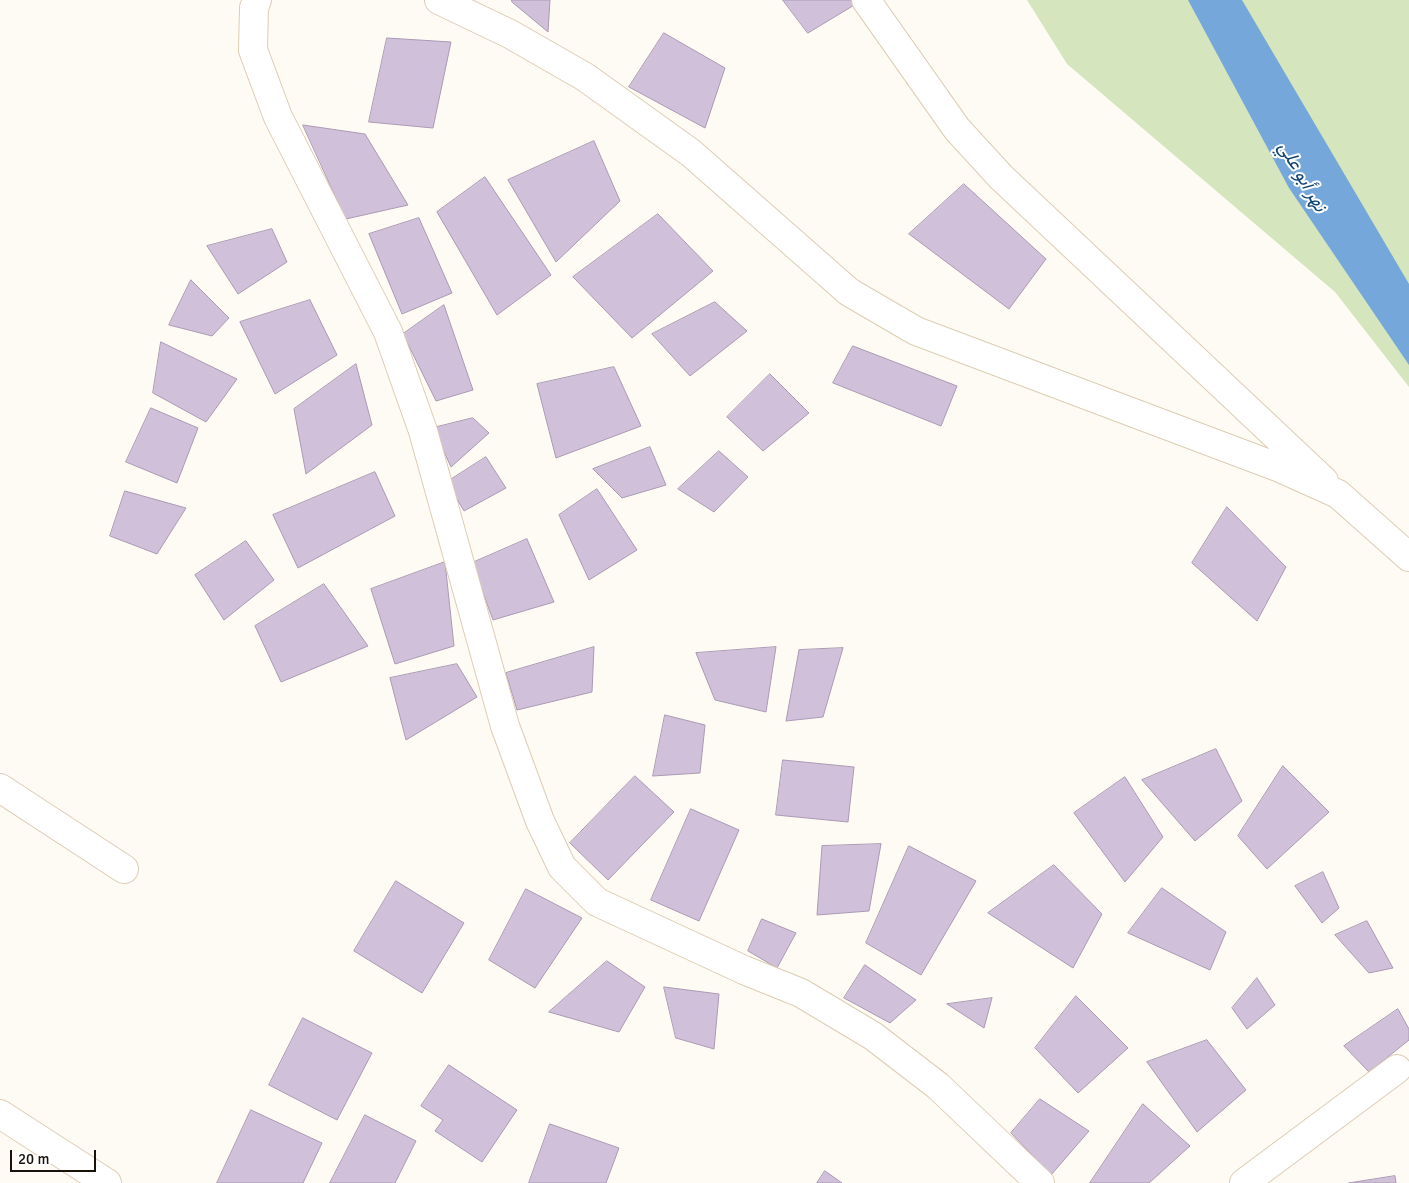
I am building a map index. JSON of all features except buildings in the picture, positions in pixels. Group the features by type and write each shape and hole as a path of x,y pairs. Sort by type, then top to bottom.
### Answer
{"street":[{"path":"257,0 254,8 253,50 278,117 388,332 408,383 505,726 540,821 562,867 597,902 744,970 801,993 872,1036 938,1086 1040,1183"},
{"path":"439,0 510,34 585,76 691,153 849,292 916,331 1280,468 1338,494"},
{"path":"866,0 958,129 1001,177 1338,494 1409,556"},
{"path":"0,788 124,869"},
{"path":"1244,1183 1397,1070"},
{"path":"0,1114 107,1183"}],"green space":[{"path":"1027,0 1409,0 1409,387 1335,292 1067,64"}],"water":[{"name":"نهر أبو علي","path":"1188,0 1242,0 1409,284 1409,365 1289,188"}]}
